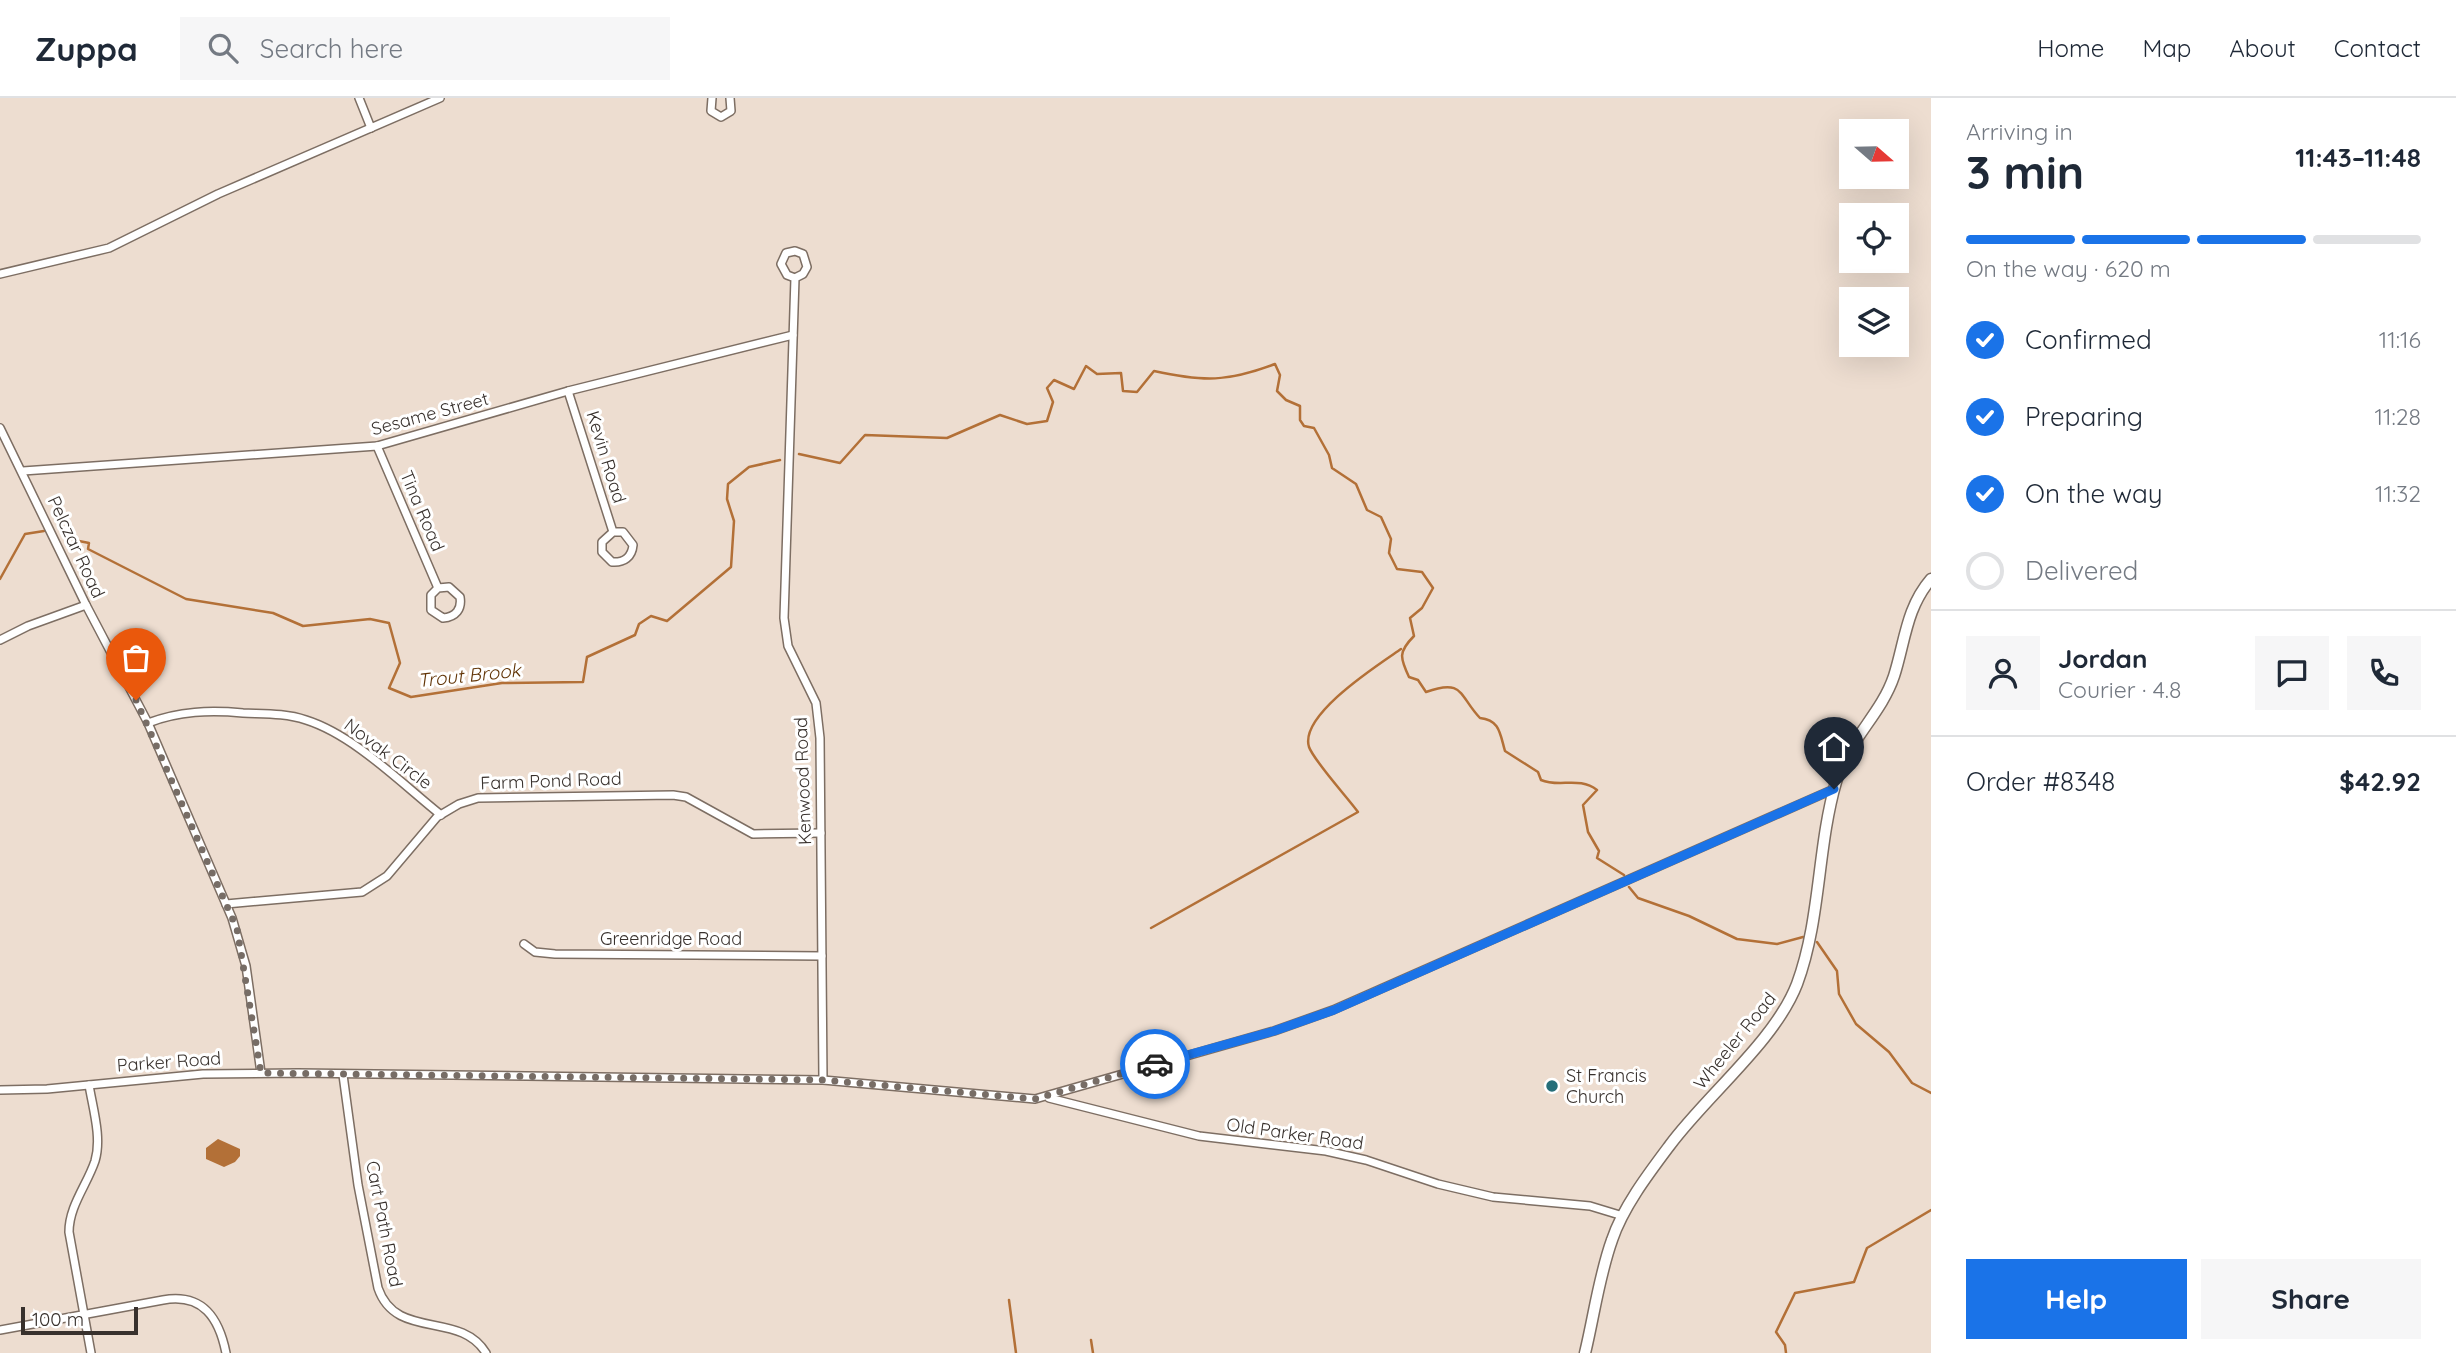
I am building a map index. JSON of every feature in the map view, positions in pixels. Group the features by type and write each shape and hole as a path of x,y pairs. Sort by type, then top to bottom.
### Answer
{"street":[{"path":"359,98 371,128"},
{"path":"0,274 109,248 198,203 440,98"},
{"path":"712,98 711,111 721,117 731,111 730,98"},
{"name":"Kenwood Road","path":"795,278 784,618 788,646 816,703 820,738 823,1080"},
{"name":"Sesame Street","path":"23,471 377,446 568,391 793,335"},
{"name":"Kevin Road","path":"568,391 612,532"},
{"name":"Pelczar Road","path":"0,428 86,606 148,723 226,904 240,940 261,1073"},
{"name":"Tina Road","path":"377,446 438,588"},
{"name":"Kevin Road","path":"612,532 623,532 631,540 630,555 622,562 608,559 602,552 602,542 612,532"},
{"name":"Wheeler Road","path":"1585,1353 1612,1239 1623,1216 1670,1145 1760,1041 1789,1002 1811,933 1819,861 1834,789 1850,747 1883,701 1894,678 1907,619 1920,592 1931,579"},
{"name":"Tina Road","path":"449,587 460,597 460,608 454,616 443,618 431,610 431,595 438,588 449,587"},
{"path":"0,640 28,626 86,606"},
{"name":"Novak Circle","path":"148,723 179,714 203,711 284,715 307,720 353,745 441,815"},
{"name":"Parker Road","path":"0,1090 203,1074 261,1073 823,1080 1035,1099 1274,1031 1334,1010 1834,789"},
{"name":"Farm Pond Road","path":"226,904 362,892 387,876 419,835 441,815 459,804 489,797 673,794 686,797 753,834 821,833"},
{"name":"Greenridge Road","path":"524,944 535,952 555,954 822,956"},
{"name":"Cart Path Road","path":"343,1074 360,1197 378,1288 384,1302 406,1320 465,1332 486,1353"},
{"path":"89,1085 97,1136 96,1158 69,1223 91,1353"},
{"name":"Old Parker Road","path":"1045,1097 1199,1136 1352,1157 1438,1184 1493,1197 1590,1206 1623,1216"},
{"path":"0,1330 163,1300 188,1299 213,1314 221,1331 226,1353"}],"shaded area":[{"path":"218,1139 240,1149 240,1156 235,1162 224,1167 206,1159 206,1148"}],"waterway":[{"name":"Trout Brook","path":"799,454 840,463 865,435 947,438 1000,415 1027,424 1047,421 1053,402 1047,388 1054,380 1074,389 1086,366 1097,374 1121,373 1123,391 1137,392 1154,371 1187,377 1215,378 1243,374 1275,364 1280,375 1277,391 1286,400 1300,406 1300,420 1304,426 1314,428 1329,455 1332,468 1356,484 1367,510 1381,517 1391,539 1389,553 1397,569 1422,572 1433,588 1422,608 1410,618 1414,636 1405,646 1402,655 1409,677 1418,680 1426,692 1438,688 1454,688 1480,718 1495,725 1505,751 1538,772 1541,780 1583,784 1597,790 1583,805 1588,832 1599,851 1597,858 1624,875"},
{"name":"Trout Brook","path":"64,538 89,543 88,549 186,599 273,613 303,626 370,619 389,623 400,663 389,688 411,697 502,683 583,682 587,657 635,635 639,624 651,616 667,621 731,567 734,521 727,499 728,484 749,467 780,460"},
{"name":"Trout Brook","path":"0,579 25,534 44,531"},
{"path":"1151,928 1358,812 1312,753 1309,734 1316,720 1343,692 1401,649"},
{"name":"Trout Brook","path":"1629,887 1638,898 1689,916 1737,939 1777,944 1803,937"},
{"name":"Trout Brook","path":"1817,942 1837,971 1839,994 1856,1024 1889,1052 1912,1083 1931,1093"},
{"name":"Trout Brook","path":"1786,1353 1785,1345 1776,1332 1795,1293 1854,1282 1867,1248 1931,1210"},
{"path":"1009,1300 1016,1353"},
{"path":"1091,1340 1093,1353"}],"way so far":[{"path":"136,700 237,929 246,966 261,1073 823,1080 1035,1099 1155,1064"}],"place":[{"name":"St Francis Church","path":"1552,1086"}],"route":[{"path":"1155,1064 1274,1031 1334,1010 1834,789"}]}
